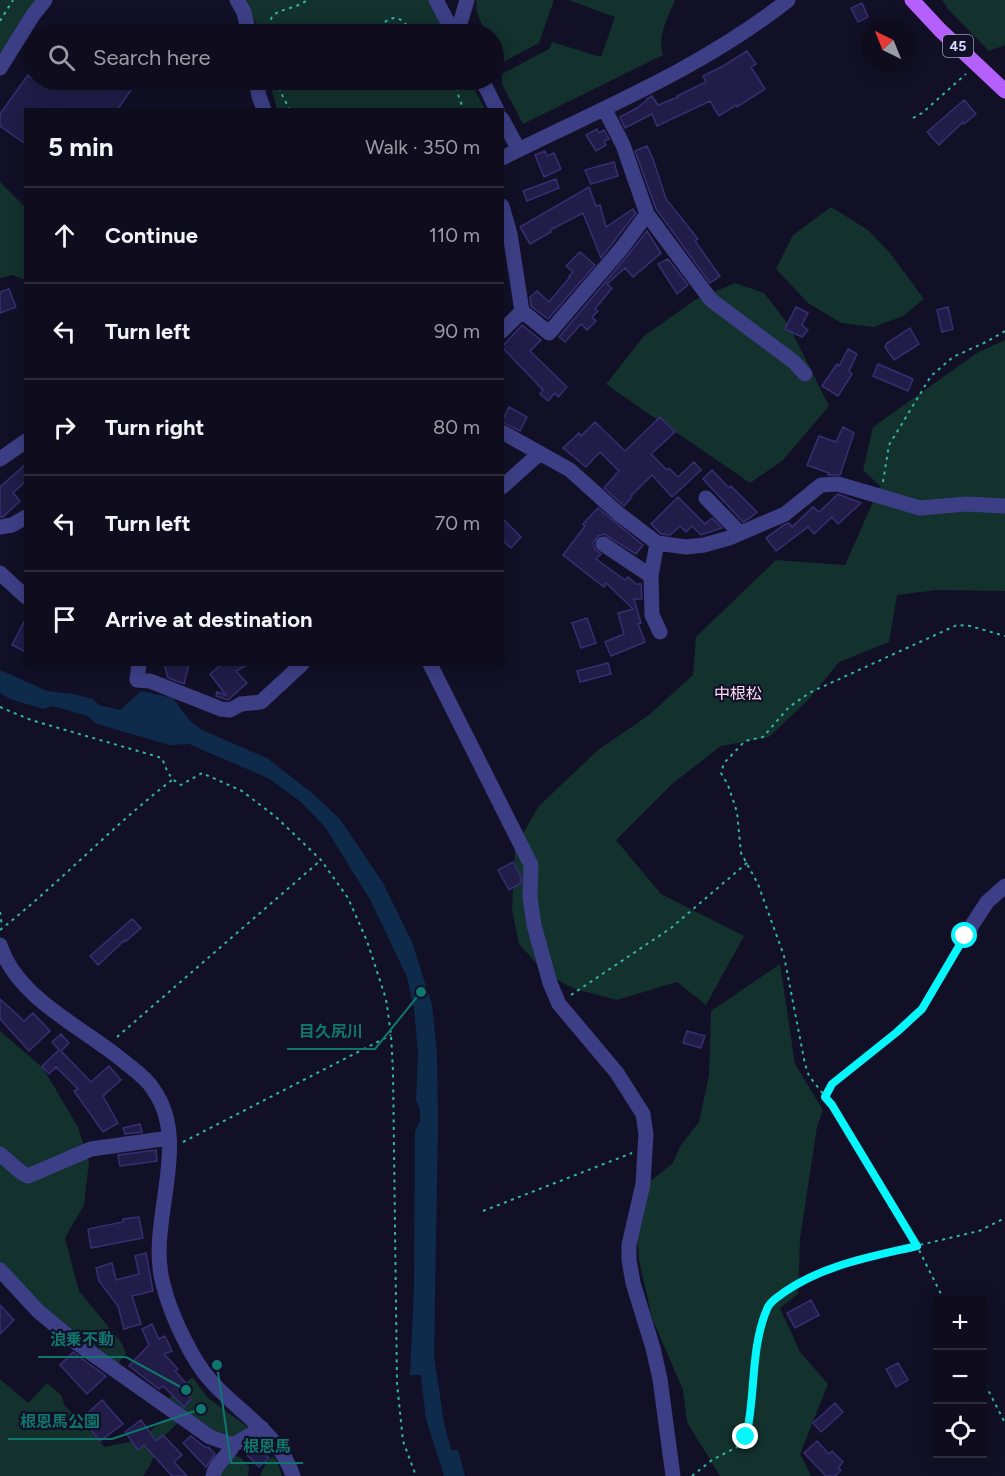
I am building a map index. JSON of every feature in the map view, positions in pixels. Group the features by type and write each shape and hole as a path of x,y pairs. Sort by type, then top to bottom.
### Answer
{"main road":[{"name":"45","path":"912,0 940,30 1005,91"}],"street":[{"path":"27,24 45,0"},
{"path":"237,0 244,12 247,24"},
{"path":"436,0 450,24"},
{"path":"459,24 467,0"},
{"path":"504,157 605,110 709,55 763,20 788,0"},
{"path":"0,68 24,29"},
{"path":"258,90 263,108"},
{"path":"487,90 496,108"},
{"path":"605,110 623,145 647,214 711,300 794,362 805,374"},
{"path":"504,123 519,150"},
{"path":"504,213 510,234 522,311 549,333 621,249 647,214"},
{"path":"504,329 522,311"},
{"path":"504,433 570,470 619,514 657,543 686,547 704,545 740,533 785,514 821,485 838,484 920,508 966,504 1005,506"},
{"path":"0,459 24,442"},
{"path":"504,485 540,453"},
{"path":"706,498 740,533"},
{"path":"0,527 12,525 24,518"},
{"path":"657,543 651,576 652,615 660,632"},
{"path":"603,544 651,576"},
{"path":"0,573 24,595"},
{"path":"139,666 137,680 150,681 221,709 230,710 241,704 261,702 300,666"},
{"path":"431,666 531,865 530,897 534,925 550,984 559,1004 617,1073 643,1114 645,1134 643,1184 629,1245 629,1260 633,1283 653,1347 660,1379 673,1476"},
{"path":"965,936 987,902 1005,886"},
{"path":"0,945 16,977 40,1000 106,1046 153,1088 165,1111 169,1142 159,1251 162,1282 171,1311 201,1368 210,1380 262,1428 288,1463 293,1476"},
{"path":"0,1154 28,1176 91,1149 169,1142"},
{"path":"0,1270 38,1311 74,1341 210,1437 233,1445"},
{"path":"213,1476 215,1468 230,1452 233,1445 262,1428"}],"path":[{"path":"0,21 13,0"},
{"path":"270,24 275,13 302,5 307,0"},
{"path":"384,24 394,18 404,21 406,24"},
{"path":"913,118 922,113 978,64"},
{"path":"280,90 289,108"},
{"path":"456,90 463,108"},
{"path":"880,496 889,445 931,376 953,357 1005,331"},
{"path":"942,1296 917,1246 832,1105 809,1076 784,956 748,862 741,853 737,812 728,785 721,773 724,763 745,741 762,737 798,700 957,625 970,626 1005,636"},
{"path":"0,707 31,720 162,758 172,780 181,785 202,773 242,791 276,817 321,860 348,898 367,941 386,999 391,1035 397,1229 394,1304 397,1383 403,1441 416,1476"},
{"path":"0,930 172,780"},
{"path":"106,1046 321,860"},
{"path":"559,1004 671,928 748,862"},
{"path":"825,1097 832,1084 922,1009 965,936"},
{"path":"169,1142 188,1140 391,1035"},
{"path":"483,1211 644,1149"},
{"path":"692,1476 712,1460 739,1446 746,1437 760,1333 767,1307 772,1300 800,1281 843,1263 979,1231 1005,1218"},
{"path":"987,1388 1005,1423"}],"green space":[{"path":"0,0 37,0 0,54"},
{"path":"245,0 428,0 441,24 256,24"},
{"path":"476,0 554,0 539,43 504,62 504,24 482,24 477,13"},
{"path":"568,0 675,0 662,34 663,55 523,124 504,88 504,73 549,49 552,42 601,57 615,17"},
{"path":"942,0 1005,0 1005,45 989,51"},
{"path":"272,90 475,90 484,108 277,108"},
{"path":"0,182 24,206 24,280 13,275 0,278"},
{"path":"831,207 868,230 890,253 924,299 903,316 874,327 841,323 808,303 776,269 793,235"},
{"path":"735,283 764,293 788,324 829,406 783,460 750,483 606,384 644,336 695,300"},
{"path":"1005,340 1005,591 937,590 897,595 889,642 839,662 809,699 769,737 721,746 672,784 616,840 661,894 744,936 706,1005 677,982 617,1000 575,989 547,975 519,944 512,910 515,848 538,807 598,750 649,715 693,675 696,637 776,560 845,565 880,486 863,470 873,427 977,353"},
{"path":"780,964 795,1064 823,1110 817,1127 800,1239 798,1294 780,1308 800,1352 828,1384 800,1454 811,1476 720,1476 687,1422 683,1390 652,1318 639,1260 636,1219 647,1184 672,1164 681,1145 699,1122 709,1075 711,1011"},
{"path":"0,1031 43,1068 78,1127 89,1162 84,1205 65,1238 79,1291 121,1342 126,1353 117,1365 15,1292 0,1272"},
{"path":"192,1377 208,1398 248,1427 232,1439 223,1436 166,1401"},
{"path":"0,1379 28,1403 47,1383 61,1395 65,1406 105,1447 139,1439 166,1419 179,1420 160,1441 151,1464 143,1476 0,1476"},
{"path":"233,1455 241,1458 249,1467 248,1476 219,1476"},
{"path":"272,1457 276,1459 282,1476 260,1476 266,1463"}],"water":[{"path":"0,670 47,691 93,699 99,705 120,710 141,691 173,698 189,720 202,730 267,758 312,793 340,819 383,883 412,942 432,1005 437,1053 438,1123 434,1356 444,1423 451,1450 458,1450 465,1476 444,1476 426,1419 421,1375 410,1375 414,1290 415,1131 420,1121 420,1110 416,1100 418,1052 414,1009 407,977 371,901 325,827 301,802 268,778 189,744 170,745 97,724 87,716 53,706 43,709 10,699 0,693"}],"building":[{"path":"862,3 868,17 861,18 858,22 851,8"},
{"path":"747,51 756,64 751,67 765,89 737,107 736,105 719,116 710,101 657,126 652,114 625,128 620,117 637,108 647,99 652,96 658,105 678,97 706,82 703,76"},
{"path":"24,81 24,90 131,90 118,108 24,108 24,143 0,126 0,114"},
{"path":"964,100 976,114 964,124 963,122 939,145 927,132"},
{"path":"597,129 599,133 604,130 609,139 604,141 606,145 596,151 586,135"},
{"path":"647,146 666,199 698,239 695,241 720,276 710,283 656,209 635,151"},
{"path":"545,151 547,156 554,153 561,169 544,177 535,155"},
{"path":"614,162 618,176 591,184 585,170"},
{"path":"556,179 559,188 527,201 523,191"},
{"path":"589,187 596,206 600,205 606,227 633,209 636,213 601,258 583,213 550,230 551,232 530,244 520,227"},
{"path":"647,231 661,253 633,277 625,268 607,284 612,288 595,309 598,311 592,317 596,321 587,330 581,324 565,342 559,337"},
{"path":"580,252 595,265 548,319 531,306 530,297 537,291 549,302 570,277 573,272 566,266"},
{"path":"668,259 688,285 677,294 658,264"},
{"path":"9,289 16,307 0,313 0,292"},
{"path":"796,307 808,313 802,325 808,330 802,337 785,329"},
{"path":"948,307 953,329 942,332 937,310"},
{"path":"522,325 541,340 530,351 567,387 558,397 555,393 548,401 540,394 543,390 504,349 504,345"},
{"path":"910,328 919,344 894,360 885,347 887,343"},
{"path":"848,349 857,354 849,371 852,374 838,396 822,386 837,364 839,366"},
{"path":"878,364 913,379 908,391 873,376"},
{"path":"509,407 527,417 520,431 504,423"},
{"path":"660,417 675,432 651,454 667,470 669,468 678,477 694,462 701,470 672,497 652,475 624,506 604,488 619,471 600,452 586,467 563,448 579,433 581,436 595,422 625,451"},
{"path":"843,427 854,433 840,475 828,475 829,473 807,465 819,436 836,442"},
{"path":"24,466 24,483 13,493 20,501 3,517 0,517 0,487"},
{"path":"712,470 757,512 743,522 703,479"},
{"path":"838,494 861,503 838,524 832,517 814,534 808,527 776,551 766,538 784,525 789,523 792,527 813,507 819,512"},
{"path":"678,497 705,524 712,518 722,528 701,535 692,526 686,532 680,526 670,535 661,534 651,524"},
{"path":"598,508 643,545 636,554 604,534 598,536 593,543 595,549 601,554 596,559 625,580 628,577 636,584 641,584 642,599 634,599 641,623 638,624 645,642 611,656 605,642 624,634 618,613 633,609 606,583 604,587 563,555 585,526 583,524"},
{"path":"504,520 521,537 511,548 504,542"},
{"path":"587,618 596,643 581,648 572,623"},
{"path":"24,622 24,651 12,645"},
{"path":"608,663 611,674 580,682 577,671"},
{"path":"165,666 188,666 184,684 168,678"},
{"path":"220,666 245,666 236,671 247,683 228,700 216,696 217,692 226,695 210,674"},
{"path":"513,862 521,877 521,883 509,890 498,870"},
{"path":"132,919 141,928 98,965 90,956"},
{"path":"0,999 24,1021 33,1013 50,1031 29,1051 0,1019"},
{"path":"687,1031 705,1036 701,1048 683,1043"},
{"path":"61,1034 69,1043 61,1051 91,1082 109,1066 121,1080 103,1096 118,1123 103,1132 74,1091 78,1089 56,1067 49,1074 42,1066 59,1050 52,1042"},
{"path":"140,1124 142,1132 125,1134 123,1128"},
{"path":"156,1150 157,1161 120,1166 118,1155"},
{"path":"139,1217 143,1238 91,1248 88,1229"},
{"path":"146,1253 153,1291 132,1296 141,1324 124,1329 118,1306 99,1281 96,1268 112,1263 116,1280 139,1274 135,1256"},
{"path":"811,1300 819,1315 795,1328 787,1313"},
{"path":"0,1305 14,1320 0,1334"},
{"path":"152,1324 159,1339 165,1336 172,1351 164,1354 178,1369 175,1371 191,1389 186,1394 191,1399 184,1407 163,1386 159,1389 129,1366 149,1345 142,1329"},
{"path":"73,1352 106,1376 87,1394 60,1365"},
{"path":"898,1363 908,1380 896,1387 886,1369"},
{"path":"102,1400 123,1424 100,1441 81,1419"},
{"path":"835,1403 843,1412 821,1432 813,1423"},
{"path":"141,1420 156,1441 163,1435 182,1455 174,1462 187,1476 172,1476 144,1445 138,1450 125,1432"},
{"path":"191,1436 215,1454 206,1467 183,1443"},
{"path":"817,1441 829,1454 832,1451 843,1462 838,1468 841,1470 835,1476 826,1476 804,1453"},
{"path":"254,1444 269,1458 259,1467 243,1451"}],"place":[{"name":"目久尻川","path":"421,992"},
{"name":"根恩馬","path":"217,1365"},
{"name":"浪乗不動","path":"186,1390"},
{"name":"根恩馬公園","path":"201,1409"}],"district":[{"name":"中根松","path":"738,693"}],"route":[{"path":"746,1437 750,1422 750,1404 760,1333 767,1307 772,1300 800,1281 843,1263 917,1246 825,1097 832,1084 922,1009 965,936"}]}
